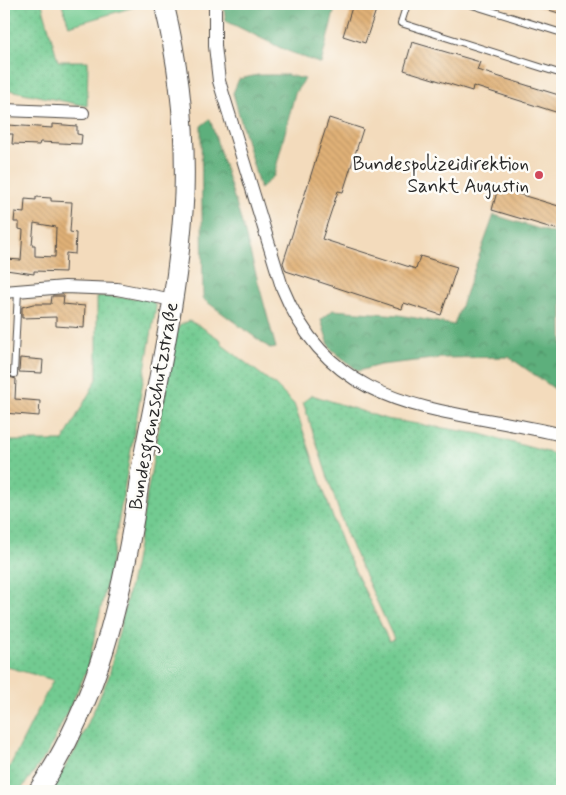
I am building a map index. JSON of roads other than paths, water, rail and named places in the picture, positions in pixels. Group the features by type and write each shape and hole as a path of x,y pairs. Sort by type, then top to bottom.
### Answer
{"street":[{"name":"Bundesgrenzschutzstraße","path":"38,791 78,723 106,648 125,567 172,300 181,232 184,156 174,48 164,4"},
{"path":"215,4 215,46 224,100 282,287 293,313 310,340 344,373 394,398 562,435"},
{"path":"4,110 83,113"},
{"path":"4,292 65,287 117,289 172,300"}],"lane":[{"path":"406,4 401,23 562,74"},
{"path":"470,4 562,33"},
{"path":"14,374 18,290"}],"place":[{"name":"Bundespolizeidirektion Sankt Augustin","path":"539,175"}]}
